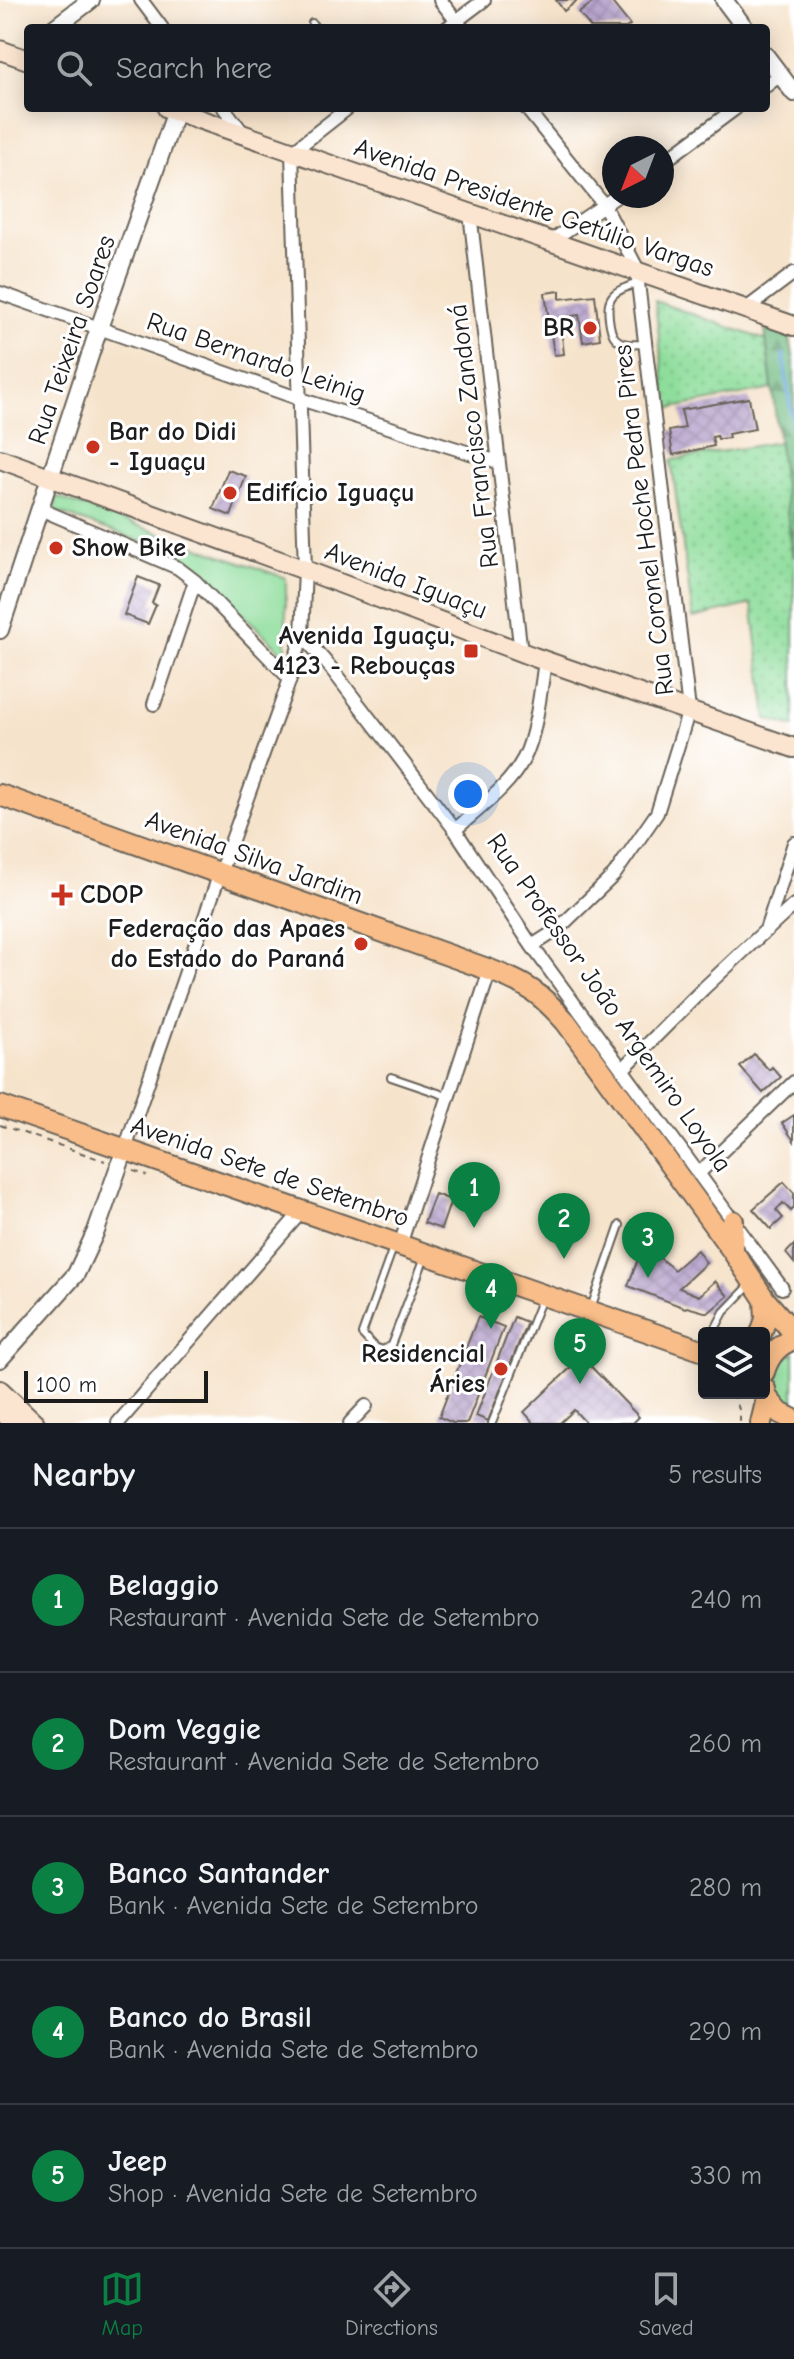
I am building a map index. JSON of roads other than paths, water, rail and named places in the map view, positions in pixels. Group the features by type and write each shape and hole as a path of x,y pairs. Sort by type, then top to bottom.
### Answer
{"main road":[{"path":"0,36 18,54"},
{"name":"Avenida Presidente Getúlio Vargas","path":"182,112 551,241 639,277 794,326"},
{"name":"Avenida Iguaçu","path":"0,459 305,570 521,653 794,748"},
{"name":"Avenida Silva Jardim","path":"0,795 490,970"},
{"name":"Rua Professor João Argemiro Loyola","path":"490,970 517,980 542,995 566,1022 753,1283 774,1294 792,1329"},
{"path":"566,1022 605,1049"},
{"name":"Avenida Sete de Setembro","path":"0,1106 698,1349"},
{"path":"732,1250 733,1221"},
{"path":"763,1327 774,1294"},
{"path":"770,1356 792,1329"},
{"path":"0,1390 35,1423"},
{"path":"761,1423 764,1399"},
{"path":"770,1399 780,1413 794,1420"},
{"path":"0,1410 14,1423"}],"street":[{"path":"59,24 91,0"},
{"path":"141,0 159,24"},
{"path":"440,0 454,24"},
{"path":"457,24 484,0"},
{"path":"724,0 742,24"},
{"path":"770,61 794,93"},
{"path":"770,83 780,75"},
{"name":"Rua Teixeira Soares","path":"0,630 173,112"},
{"path":"227,112 245,135"},
{"path":"0,1359 76,1274 96,1231 290,679 302,635 305,570 292,152 343,112"},
{"path":"529,112 602,203"},
{"path":"674,154 731,112"},
{"path":"551,241 602,206"},
{"path":"605,208 639,277"},
{"name":"Rua Francisco Zandoná","path":"470,213 521,653"},
{"path":"746,309 794,273"},
{"name":"Rua Coronel Hoche Pedra Pires","path":"532,946 557,930 614,875 657,813 689,710 639,277"},
{"name":"Rua Bernardo Leinig","path":"0,293 300,399 498,462"},
{"path":"40,509 178,568 195,581 290,679"},
{"path":"154,704 195,581"},
{"name":"Rua Professor João Argemiro Loyola","path":"302,635 455,830 605,1049 733,1221 774,1294"},
{"path":"455,830 502,787 524,758 537,714 545,661"},
{"path":"766,930 794,843"},
{"path":"622,1070 794,905"},
{"path":"397,1244 490,970"},
{"path":"698,1174 794,1082"},
{"path":"118,1423 302,1211"},
{"path":"350,1423 366,1406"}],"lane":[{"path":"639,277 614,294 608,300 607,307 611,332 621,343 646,344"},
{"path":"391,1077 447,1096"},
{"path":"589,1311 620,1225"},
{"path":"397,1244 362,1334 374,1347 383,1350 391,1345 426,1254"},
{"path":"716,1327 724,1312 753,1283"},
{"path":"492,1423 543,1295"}],"waterway":[{"path":"783,354 794,434"}],"place":[{"name":"BR","path":"590,328"},
{"name":"Bar do Didi - Iguaçu","path":"93,447"},
{"name":"Edifício Iguaçu","path":"230,493"},
{"name":"Show Bike","path":"56,548"},
{"name":"Avenida Iguaçu, 4123 - Rebouças","path":"471,651"},
{"name":"CDOP","path":"62,895"},
{"name":"Federação das Apaes do Estado do Paraná","path":"361,944"},
{"name":"Belaggio","path":"474,1228"},
{"name":"Dom Veggie","path":"564,1259"},
{"name":"Banco Santander","path":"648,1278"},
{"name":"Banco do Brasil","path":"491,1329"},
{"name":"Residencial Áries","path":"501,1369"},
{"name":"Jeep","path":"580,1384"}]}
